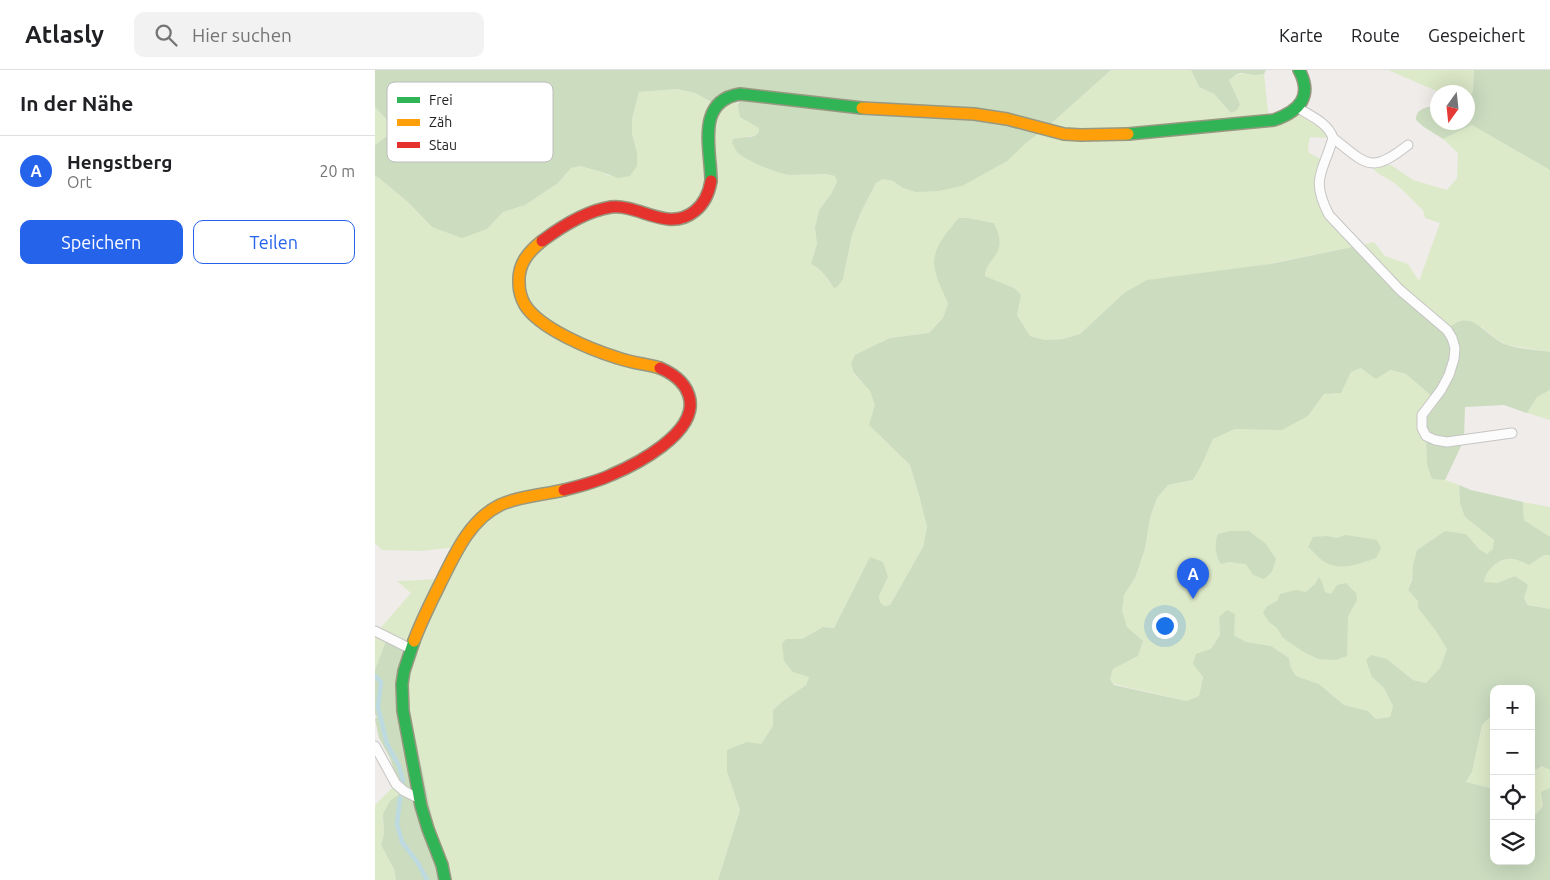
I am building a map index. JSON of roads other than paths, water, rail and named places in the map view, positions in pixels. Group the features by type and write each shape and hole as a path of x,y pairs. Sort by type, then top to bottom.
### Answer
{"street":[{"path":"445,880 444,869 427,828 419,798 402,697 403,677 411,649 435,594 459,547 469,532 484,516 499,505 591,484 617,474 656,451 684,425 691,407 688,390 673,374 661,369 615,358 589,347 531,313 523,302 518,280 525,258 536,245 554,232 602,208 627,208 655,218 677,219 689,216 700,207 707,197 711,185 712,170 707,132 708,122 717,105 730,95 740,94 905,112 974,114 1007,119 1064,134 1123,134 1274,120 1292,114 1298,108 1304,96 1306,84 1299,70"}],"lane":[{"path":"1298,108 1320,121 1331,131 1333,138 1355,155 1370,163 1377,164 1391,158 1409,145"},
{"path":"1333,138 1321,168 1319,183 1322,200 1329,215 1400,290 1447,330 1452,338 1455,348 1449,375 1441,390 1422,415 1422,428 1427,436 1435,440 1447,442 1512,433"},
{"path":"375,631 411,649"},
{"path":"375,746 396,784 404,791 419,798"}],"waterway":[{"path":"375,676 381,682 378,707 387,744 399,766 403,781"},
{"path":"400,798 397,824 402,842 418,863 427,880"}],"place":[{"name":"Hengstberg","path":"1193,599"}]}
